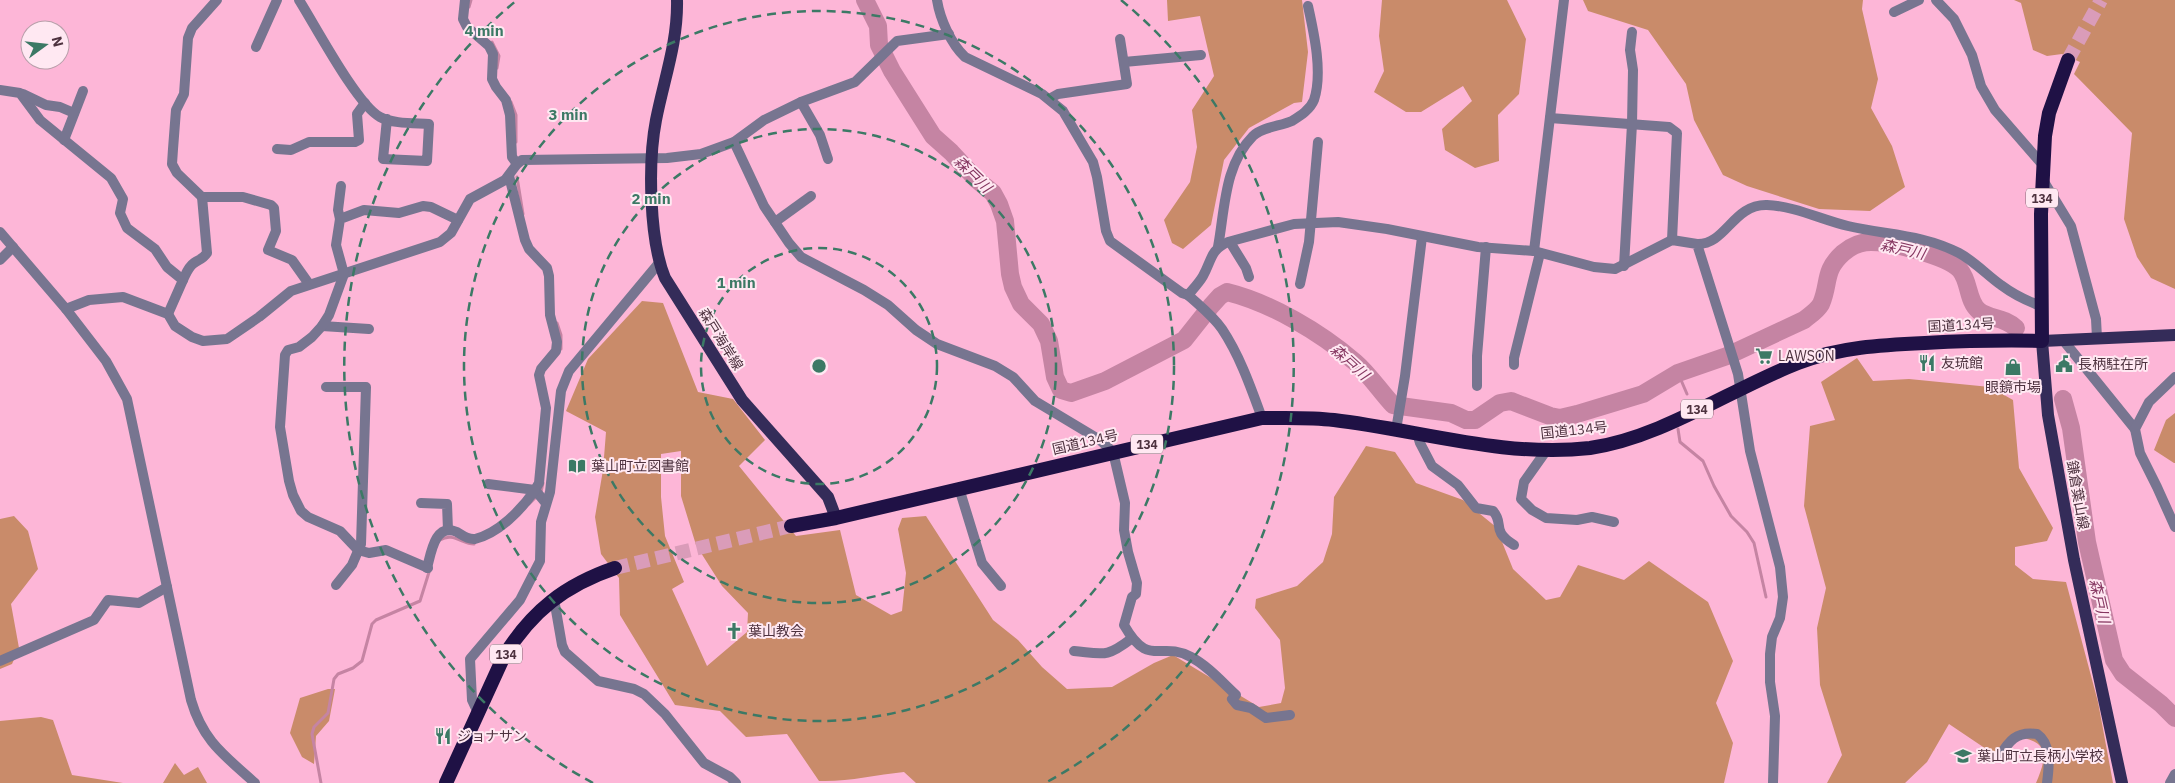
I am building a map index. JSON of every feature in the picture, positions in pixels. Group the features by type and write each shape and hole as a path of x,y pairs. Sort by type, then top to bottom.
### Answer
{"highway":[{"name":"134","path":"2042,341 2042,164 2049,113 2068,60"},
{"name":"国道134号","path":"791,526 836,518 1262,418 1317,418 1513,448 1546,451 1592,447 1647,433 1741,388 1820,356 1861,348 1995,340 2042,341"},
{"name":"134","path":"446,783 504,656 516,637 532,618 554,599 582,581 615,568"}],"main road":[{"name":"森戸海岸線","path":"677,0 675,44 656,119 652,158 654,244 659,263 664,278 727,379 742,400 828,498 836,518"},
{"path":"2042,341 2175,335"},
{"name":"鎌倉葉山線","path":"2042,341 2048,416 2074,560 2122,783"}],"street":[{"path":"168,314 188,269 194,262 204,258 207,253 202,197 177,173 172,164 176,110 184,94 188,38 192,28 217,0"},
{"path":"256,47 277,0"},
{"path":"299,0 338,64 365,103 378,116 387,119 429,124 427,161 383,159 387,119"},
{"path":"465,0 463,19 467,27 489,46 493,54 492,79 508,106 512,157 517,164"},
{"path":"937,0 950,34 958,50 965,57 1042,94 1063,111 1093,162 1106,231 1110,241 1182,293 1188,295 1211,316 1222,329 1240,363 1250,383 1262,418"},
{"path":"1514,365 1537,252 1564,0"},
{"path":"1894,12 1919,0"},
{"path":"1936,0 1954,19 1972,55 1981,86 1995,110 2042,164"},
{"path":"1218,247 1225,192 1242,149 1254,134 1291,121 1306,112 1314,101 1317,80 1316,46 1308,6"},
{"path":"1624,266 1632,124 1633,70 1630,50 1632,32"},
{"path":"66,309 89,300 123,297 168,314 175,326 192,337 204,341 227,339 259,317 291,291 440,242 451,232 470,198 500,184 509,176 517,164 526,159 652,158 701,154 734,142 764,120 801,102 855,82 894,44 906,39 950,34"},
{"path":"1049,99 1058,94 1127,84 1120,39"},
{"path":"1124,62 1201,55"},
{"path":"0,90 20,93 46,105 60,107 74,113"},
{"path":"64,140 83,91"},
{"path":"20,93 40,120 111,178 123,199 120,213 127,228 155,249 167,267 183,280"},
{"path":"801,102 820,135 828,159"},
{"path":"277,149 291,150 309,142 355,142 359,140 356,114 365,103"},
{"path":"1550,118 1669,127 1677,133 1672,240"},
{"path":"734,142 764,206 801,257 864,290 888,305 916,330 937,344 995,366 1013,377 1035,401 1100,440 1113,452 1125,503 1124,530 1136,583 1136,594 1132,597 1124,625 1131,638 1141,648 1152,652 1179,653 1190,656 1236,695 1232,699 1237,705 1251,708 1266,718 1290,715"},
{"path":"1300,284 1309,242 1318,142"},
{"path":"341,186 338,210 340,219 336,245 344,274 329,315 322,326 306,343 288,350 285,355 280,427 289,481 293,496 301,511 308,517 340,531 358,550 368,553 386,550 427,568 434,541 438,535 448,530 469,539 480,537 505,524 527,502 536,491 539,483 546,408 539,375 541,369 556,351 557,342 550,315 547,268 529,249 525,240 509,176"},
{"path":"2042,179 2071,226 2096,319 2097,338"},
{"path":"775,222 811,196"},
{"path":"202,197 243,197 271,205 274,208 276,231 268,250 292,260 309,284"},
{"path":"1188,295 1202,277 1213,252 1218,247 1278,228 1311,223 1348,223 1486,247 1537,252 1594,267 1615,269 1672,240 1697,244 1709,242 1745,210 1755,206 1769,205 1849,226 1902,234 1939,244 1960,254 2002,286 2041,306"},
{"path":"340,219 364,210 399,213 422,206 431,207 458,220"},
{"path":"0,232 66,309 106,361 127,399 196,718 216,748 255,783"},
{"path":"1396,430 1422,237"},
{"path":"1230,242 1246,268 1249,277"},
{"path":"1697,244 1741,388 1750,451 1780,567 1783,597 1780,618 1772,637 1770,654 1770,682 1775,716 1773,783"},
{"path":"0,260 13,247"},
{"path":"1477,386 1477,356 1486,247"},
{"path":"478,713 472,700 470,659 520,600 540,561 541,522 544,501 550,492 561,391 564,380 569,371 659,263"},
{"path":"322,326 369,330"},
{"path":"2063,340 2135,429 2140,453 2175,527"},
{"path":"2135,429 2149,402 2175,377"},
{"path":"326,387 366,387 361,544 352,565 336,585"},
{"path":"1417,433 1432,466 1458,485 1476,508 1493,511 1496,514 1499,531 1503,538 1514,545"},
{"path":"1546,451 1524,482 1521,500 1532,510 1546,518 1578,520 1592,516 1614,522"},
{"path":"488,484 536,491 544,501"},
{"path":"958,488 982,563 1001,586"},
{"path":"421,503 447,504 448,530"},
{"path":"0,661 94,620 108,600 139,603 167,586"},
{"path":"554,599 562,645 565,652 583,670 598,681 634,689 644,694 665,714 704,764 730,777 736,783"},
{"path":"1074,651 1113,652 1131,638"},
{"path":"1999,757 2006,744 2015,736 2037,734 2048,748 2047,783"},
{"path":"2170,783 2175,774"}],"shaded area":[{"path":"1167,0 1302,0 1308,52 1302,102 1294,103 1249,128 1224,160 1211,225 1183,249 1172,243 1164,220 1190,182 1197,147 1192,110 1214,76 1200,16 1168,21"},
{"path":"1382,0 1507,0 1526,39 1519,94 1498,115 1499,161 1475,168 1445,150 1442,129 1472,101 1463,86 1421,112 1406,112 1374,92 1384,71 1379,36"},
{"path":"1583,0 1863,0 1862,9 1878,79 1871,108 1892,146 1905,187 1870,211 1819,209 1747,186 1723,175 1694,120 1686,84 1648,30 1588,11"},
{"path":"2014,0 2175,0 2175,289 2151,278 2137,257 2124,219 2132,133 2074,74 2080,62 2062,54 2047,56 2033,50 2021,3"},
{"path":"642,301 663,303 698,392 733,399 765,440 739,466 796,536 840,530 856,595 891,615 902,611 906,573 898,529 902,518 926,516 993,620 1018,640 1042,667 1067,689 1112,687 1154,663 1173,655 1259,707 1281,703 1285,688 1280,640 1255,608 1256,599 1297,586 1323,562 1332,534 1334,497 1366,446 1395,452 1416,483 1463,500 1496,527 1513,569 1546,600 1560,597 1578,565 1624,580 1649,561 1708,602 1733,661 1716,703 1733,743 1724,783 916,783 904,772 819,781 787,734 746,737 720,711 675,705 620,615 619,578 601,554 595,517 603,470 606,432 566,411 588,359","holes":["681,451 681,496 696,545 722,586 748,613 747,632 707,666 672,589 684,582 665,536 661,497 661,454"]},
{"path":"1857,358 1873,381 1909,379 1990,387 2013,400 2019,468 2053,528 2047,541 2015,547 2015,565 2033,579 2066,582 2098,702 2113,783 2036,783 2043,761 2042,749 2038,744 2023,738 2013,743 2001,759 1949,724 1927,762 1905,783 1827,783 1842,755 1820,685 1817,628 1826,588 1804,506 1810,426 1835,420 1821,382"},
{"path":"2175,413 2174,463 2154,450 2166,420"},
{"path":"14,516 28,531 38,569 11,604 19,648 12,664 0,669 0,519"},
{"path":"328,689 335,689 329,721 316,736 314,764 302,757 290,733 300,698"},
{"path":"41,717 53,720 72,775 123,783 0,783 0,721"},
{"path":"175,763 184,775 198,767 207,783 163,783"}],"waterway":[{"path":"469,7 471,0"},
{"name":"森戸川","path":"865,0 878,26 879,45 892,71 933,136 976,179 993,193 999,204 1005,221 1013,287 1021,304 1041,324 1049,341 1055,377 1061,390 1071,393 1105,381 1184,340 1211,306 1220,296 1227,292 1261,303 1278,311 1326,340 1360,367 1393,405 1451,413 1466,420 1475,420 1500,403 1511,401 1560,418 1643,394 1678,373 1727,356 1804,320 1821,304 1832,266 1837,259 1849,248 1867,242 1892,244 1919,251 1954,265 1963,275 1975,307 1984,314 2011,324 2016,328"},
{"path":"492,42 499,56 497,68"},
{"path":"511,102 516,115 516,142"},
{"path":"517,177 523,214"},
{"path":"557,323 561,335 561,349"},
{"path":"1678,373 1687,394"},
{"name":"森戸川","path":"2063,399 2071,428 2087,542 2114,660 2123,674 2161,704 2175,718"},
{"path":"1678,429 1680,442 1703,461 1714,486 1731,516 1747,532 1754,543 1766,597"},
{"path":"529,504 541,492 543,483"},
{"path":"440,540 449,537 474,544"},
{"path":"321,783 312,734 314,727 328,713 334,679 338,674 353,668 362,661 372,624 376,620 420,601 430,569"}],"tunnel":[{"path":"2068,60 2101,0"},
{"path":"615,568 791,526"}],"place":[{"name":"LAWSON","path":"1764,356"},
{"name":"友琉館","path":"1927,363"},
{"name":"長柄駐在所","path":"2064,364"},
{"name":"眼鏡市場","path":"2013,367"},
{"name":"葉山町立図書館","path":"577,466"},
{"name":"葉山教会","path":"734,631"},
{"name":"ジョナサン","path":"443,736"},
{"name":"葉山町立長柄小学校","path":"1963,756"}]}
